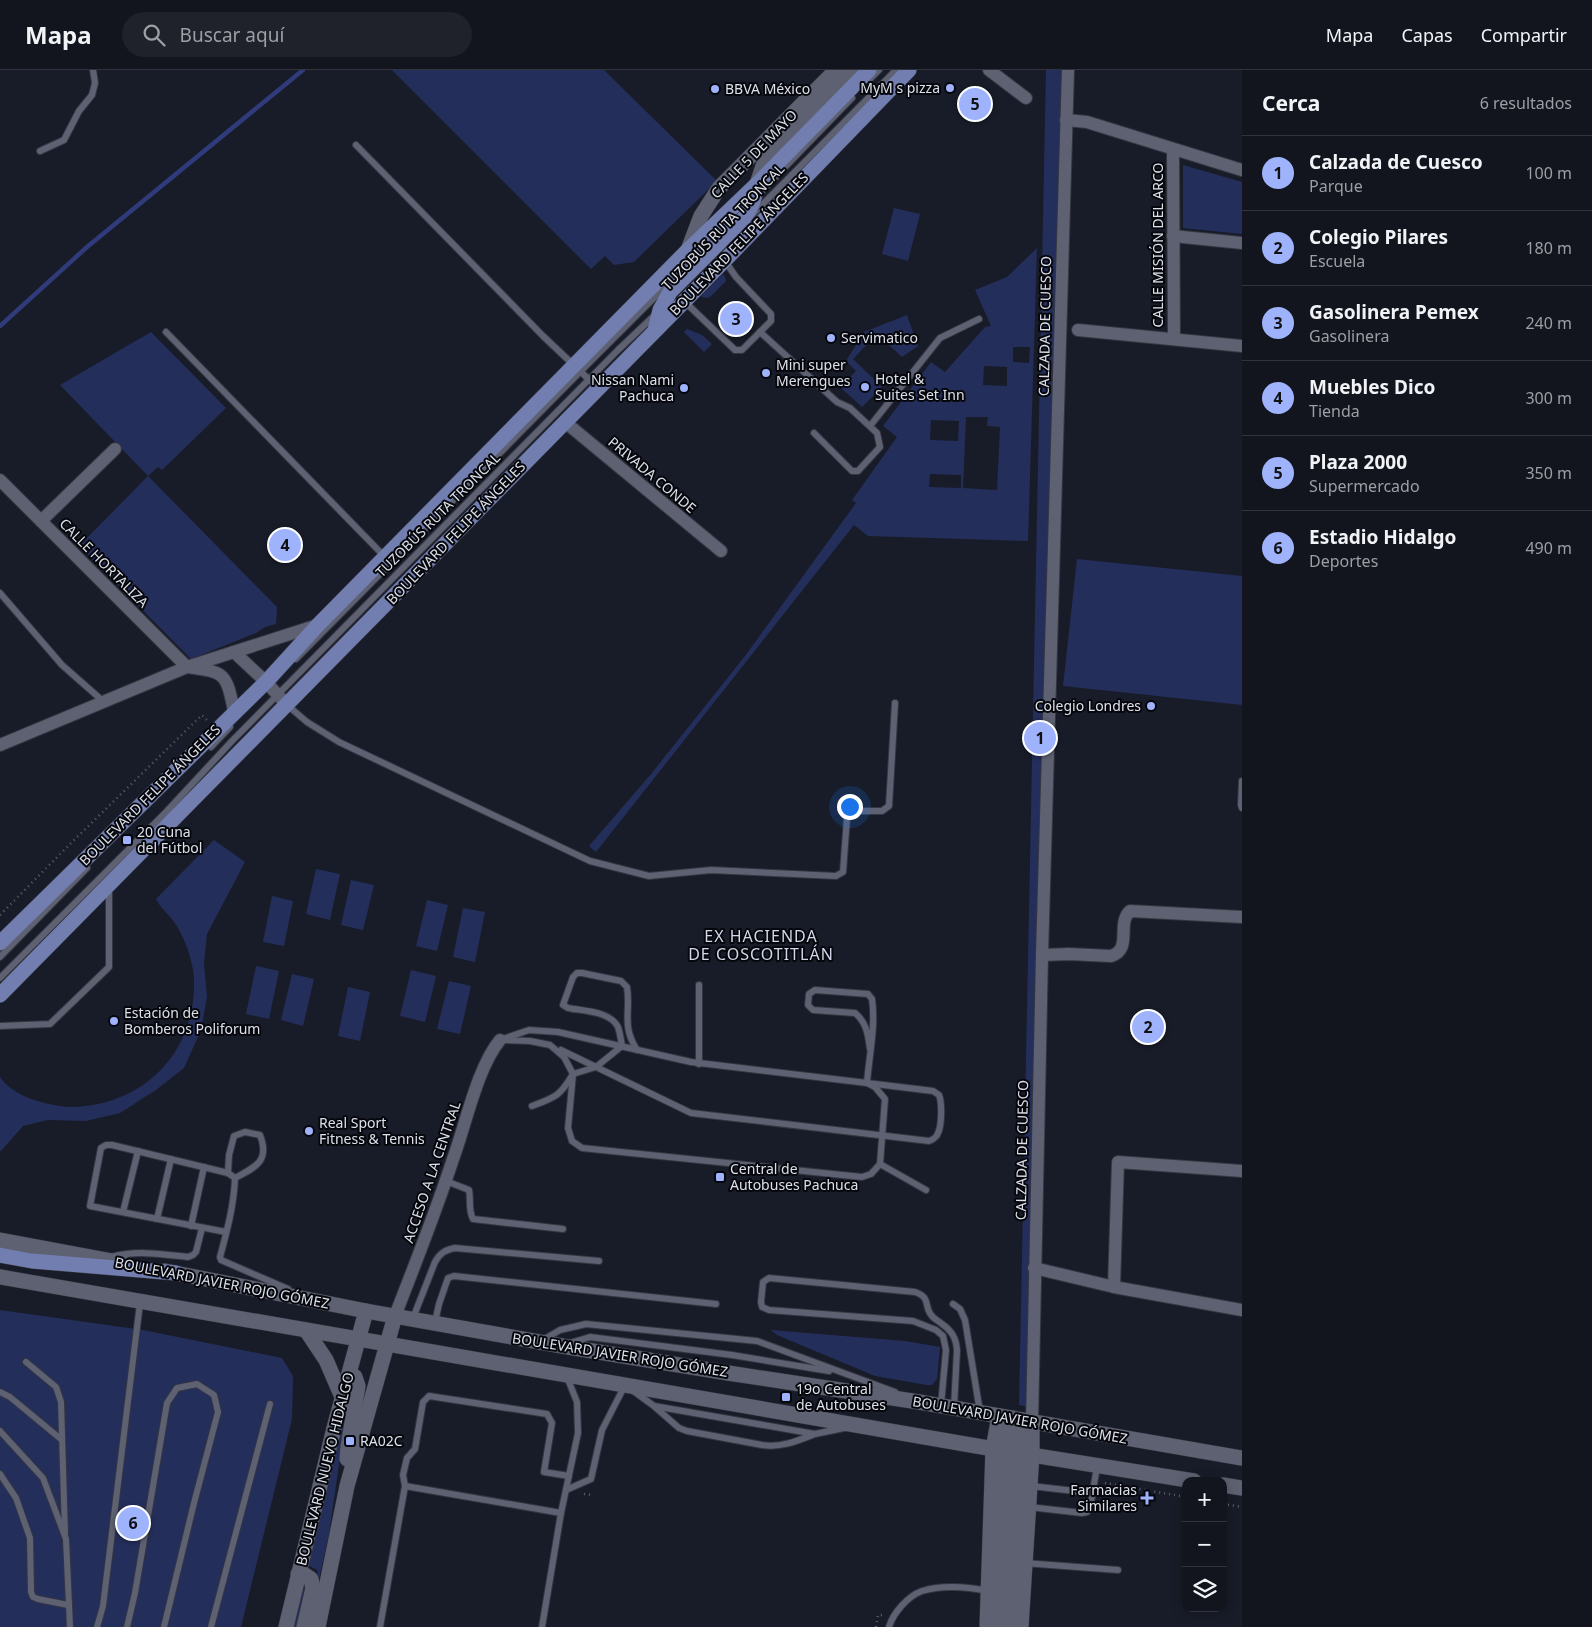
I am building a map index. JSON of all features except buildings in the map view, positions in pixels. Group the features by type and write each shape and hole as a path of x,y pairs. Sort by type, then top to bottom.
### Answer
{"main road":[{"name":"CALLE 5 DE MAYO","path":"688,250 701,216 719,188 836,70"},
{"name":"CALLE 5 DE MAYO","path":"756,192 763,166 770,154 852,70"},
{"name":"BOULEVARD FELIPE ÁNGELES","path":"0,943 234,711 275,692 318,625 578,368 688,250 756,192 869,70"},
{"name":"BOULEVARD FELIPE ÁNGELES","path":"0,995 109,884 275,692 565,422 594,384 654,331 909,70"},
{"path":"654,331 660,310 670,292 744,218 751,208 756,192"},
{"name":"BOULEVARD JAVIER ROJO GÓMEZ","path":"0,1240 366,1311 562,1346 980,1412 1242,1458"},
{"path":"0,1255 32,1261 176,1273"},
{"name":"BOULEVARD JAVIER ROJO GÓMEZ","path":"3,1277 857,1426 1182,1479"},
{"name":"BOULEVARD NUEVO HIDALGO","path":"286,1627 342,1397 366,1311"},
{"name":"BOULEVARD NUEVO HIDALGO","path":"318,1627 347,1486 395,1316"},
{"path":"306,1330 326,1360 342,1397"},
{"path":"347,1486 348,1447 358,1386 355,1378 348,1376"},
{"path":"997,1627 1017,1419"},
{"path":"987,1627 988,1591 1013,1452 1017,1419"},
{"path":"1013,1452 1030,1486 1021,1627"},
{"path":"1009,1627 1013,1452"},
{"path":"1227,1486 1242,1488"},
{"path":"298,1574 305,1575 311,1579 313,1588 304,1627"}],"street":[{"path":"989,70 1026,98"},
{"name":"CALZADA DE CUESCO","path":"1017,1419 1034,1268 1068,70"},
{"path":"1066,120 1087,122 1242,170"},
{"name":"CALLE MISIÓN DEL ARCO","path":"1173,150 1174,339"},
{"path":"1173,236 1242,243"},
{"path":"1078,330 1242,346"},
{"name":"PRIVADA CONDE","path":"565,422 721,551"},
{"path":"41,521 115,449"},
{"name":"CALLE HORTALIZA","path":"0,480 187,667"},
{"path":"0,744 187,667 318,625"},
{"path":"234,652 275,692"},
{"path":"187,667 214,670 225,679 230,689 234,711"},
{"path":"1042,955 1111,956 1117,954 1123,947 1124,920 1130,912 1242,918"},
{"name":"ACCESO A LA CENTRAL","path":"395,1316 446,1181 484,1066 500,1040"},
{"path":"1114,1287 1118,1162 1242,1171"},
{"path":"1034,1268 1114,1287 1242,1310"}],"lane":[{"path":"40,151 64,140 79,111 92,95 95,83 93,70"},
{"name":"TUZOBÚS RUTA TRONCAL","path":"0,978 167,811 275,692 578,368 711,239 879,70"},
{"name":"TUZOBÚS RUTA TRONCAL","path":"0,957 86,869 224,734 275,692 594,384 660,310 896,70"},
{"path":"356,145 543,336 594,384"},
{"path":"684,301 734,350 742,350 771,321 771,314 736,277 725,260"},
{"path":"870,426 940,338 979,319"},
{"path":"166,332 385,557"},
{"path":"760,332 837,402 850,408 870,426 877,433 880,447 858,470 852,471 814,433"},
{"path":"0,592 62,665 104,702"},
{"path":"275,692 307,722 339,742 590,860 649,876 711,870 836,876 844,872 847,818 852,811 882,811 890,806 895,703"},
{"path":"1242,781 1242,808"},
{"path":"0,1026 50,1024 109,967 109,884"},
{"path":"622,1046 618,1028 614,1021 608,1017 568,1008 563,1005 573,976 577,973 621,981 627,986 627,1028 637,1050"},
{"path":"699,985 699,1064"},
{"path":"867,1083 874,1008 872,999 868,994 815,990 809,994 808,1005 813,1010 855,1013 867,1030 870,1049"},
{"path":"529,1030 558,1032 699,1064 933,1091 939,1094 942,1101 938,1134 934,1139 928,1141 691,1112 550,1046 530,1041 500,1040 529,1030"},
{"path":"550,1046 564,1057 573,1074 568,1128 572,1141 582,1148 862,1177 871,1174 880,1164 885,1099 876,1087 867,1083"},
{"path":"532,1106 552,1099 563,1091 573,1074 596,1067 622,1046"},
{"path":"228,1173 229,1155 234,1136 240,1132 260,1135 265,1154 261,1162 235,1178"},
{"path":"226,1232 90,1206 101,1148 106,1145 228,1173 235,1178"},
{"path":"123,1212 138,1151"},
{"path":"157,1219 171,1159"},
{"path":"880,1164 926,1190"},
{"path":"191,1226 204,1167"},
{"path":"235,1178 234,1195 220,1257 221,1260 316,1301"},
{"path":"446,1181 469,1190 471,1198 470,1213 473,1219 563,1229"},
{"path":"103,1259 139,1252 188,1257 196,1252 202,1228"},
{"path":"412,1319 435,1262 445,1250 455,1248 599,1261"},
{"path":"435,1323 445,1285 448,1278 454,1276 716,1304"},
{"path":"769,1278 922,1294 927,1301 930,1315 952,1332 956,1341 957,1350 948,1407 946,1350 943,1336 936,1330 913,1321 768,1310 762,1306 761,1302 763,1282 769,1278"},
{"path":"97,1627 102,1606 140,1301"},
{"path":"953,1304 960,1309 965,1320 980,1412"},
{"path":"540,1342 560,1330 586,1324 757,1341 919,1402"},
{"path":"562,1346 590,1338 732,1355 845,1373"},
{"path":"26,1362 56,1387 61,1402 70,1627"},
{"path":"542,1627 561,1514 578,1433 577,1402 566,1376"},
{"path":"127,1627 167,1403 177,1388 197,1384 214,1394 218,1412 164,1627"},
{"path":"566,1490 592,1479 602,1430 625,1385 654,1406 679,1428 762,1445 774,1447 815,1434 857,1426"},
{"path":"0,1392 10,1397 62,1440"},
{"path":"380,1627 405,1486 403,1475 406,1458 415,1449 423,1402 429,1396 548,1414 552,1423 544,1472 569,1476"},
{"path":"211,1627 270,1404"},
{"path":"654,1406 815,1434"},
{"path":"0,1431 43,1478 66,1539"},
{"path":"1028,1507 1087,1512 1090,1508 1097,1465"},
{"path":"0,1474 16,1498 30,1538 31,1592 33,1597 68,1605"},
{"path":"405,1486 561,1514"},
{"path":"1030,1486 1092,1493"},
{"path":"1024,1563 1118,1570"},
{"path":"889,1627 891,1619 904,1604 921,1592 944,1588 988,1591"}],"path":[{"path":"0,916 72,842 202,715 217,728"},
{"path":"1227,1505 1242,1507"}],"shaded area":[{"path":"392,70 604,70 717,181 634,262 614,265 605,256 591,269"},
{"path":"1046,70 1066,70 1029,1407 1019,1405"},
{"path":"1183,165 1242,182 1242,234 1183,228"},
{"path":"894,208 920,214 908,261 882,254"},
{"path":"1037,248 1028,541 868,536 854,525 596,852 589,846 651,774 745,656 856,503 852,500 897,437 883,426 931,362 945,372 985,327 991,326 975,290 1007,277","holes":["1013,347 1030,347 1029,363 1013,362","984,366 1007,367 1007,386 983,385","966,417 988,417 987,426 1000,427 997,490 963,488","931,420 959,421 958,441 930,440","930,474 961,475 961,488 929,487"]},
{"path":"723,274 726,281 710,297 704,298 701,296"},
{"path":"907,315 918,346 902,357 877,334 853,359 882,387 862,407 840,387 856,371 846,361 864,332"},
{"path":"687,329 702,335 712,344 704,352 684,332"},
{"path":"151,332 226,408 162,470 158,467 148,476 60,385"},
{"path":"148,476 277,607 276,624 191,659 79,546"},
{"path":"1077,559 1242,576 1242,705 1063,686"},
{"path":"214,840 245,862 207,934 204,963 207,997 201,1030 184,1068 156,1090 120,1113 86,1121 48,1120 23,1126 0,1152 0,1077 15,1091 28,1098 49,1104 68,1107 97,1104 121,1097 142,1086 160,1070 175,1052 186,1030 192,1006 194,973 187,947 179,930 156,899"},
{"path":"316,869 340,874 330,920 306,914"},
{"path":"351,880 374,885 363,930 341,925"},
{"path":"272,896 293,901 284,946 263,942"},
{"path":"427,900 448,905 437,951 416,946"},
{"path":"463,908 485,912 475,962 453,957"},
{"path":"256,966 279,971 269,1019 246,1014"},
{"path":"411,970 436,976 425,1022 400,1016"},
{"path":"292,974 314,979 303,1026 281,1020"},
{"path":"449,981 471,986 460,1034 437,1029"},
{"path":"348,987 370,992 360,1041 338,1036"},
{"path":"0,1310 143,1330 282,1358 293,1376 292,1419 241,1627 0,1627"},
{"path":"771,1330 905,1341 940,1347 937,1379 932,1385 927,1385 875,1376 777,1335"},
{"path":"350,1388 329,1534 319,1579 317,1570 308,1565"},
{"path":"307,1586 301,1627 293,1627 303,1587"}],"waterway":[{"path":"0,326 87,247 303,70"}],"place":[{"name":"MyM s pizza","path":"950,88"},
{"name":"BBVA México","path":"715,89"},
{"name":"Plaza 2000","path":"975,104"},
{"name":"Gasolinera Pemex","path":"736,319"},
{"name":"Servimatico","path":"831,338"},
{"name":"Mini super Merengues","path":"766,373"},
{"name":"Hotel & Suites Set Inn","path":"865,387"},
{"name":"Nissan Nami Pachuca","path":"684,388"},
{"name":"Muebles Dico","path":"285,545"},
{"name":"Colegio Londres","path":"1151,706"},
{"name":"Calzada de Cuesco","path":"1040,738"},
{"name":"20 Cuna del Fútbol","path":"127,840"},
{"name":"Estación de Bomberos Poliforum","path":"114,1021"},
{"name":"Colegio Pilares","path":"1148,1027"},
{"name":"Real Sport Fitness & Tennis","path":"309,1131"},
{"name":"Central de Autobuses Pachuca","path":"720,1177"},
{"name":"19o Central de Autobuses","path":"786,1397"},
{"name":"RA02C","path":"350,1441"},
{"name":"Farmacias Similares","path":"1147,1498"},
{"name":"Estadio Hidalgo","path":"133,1523"}],"district":[{"name":"EX HACIENDA DE COSCOTITLÁN","path":"761,945"}]}
